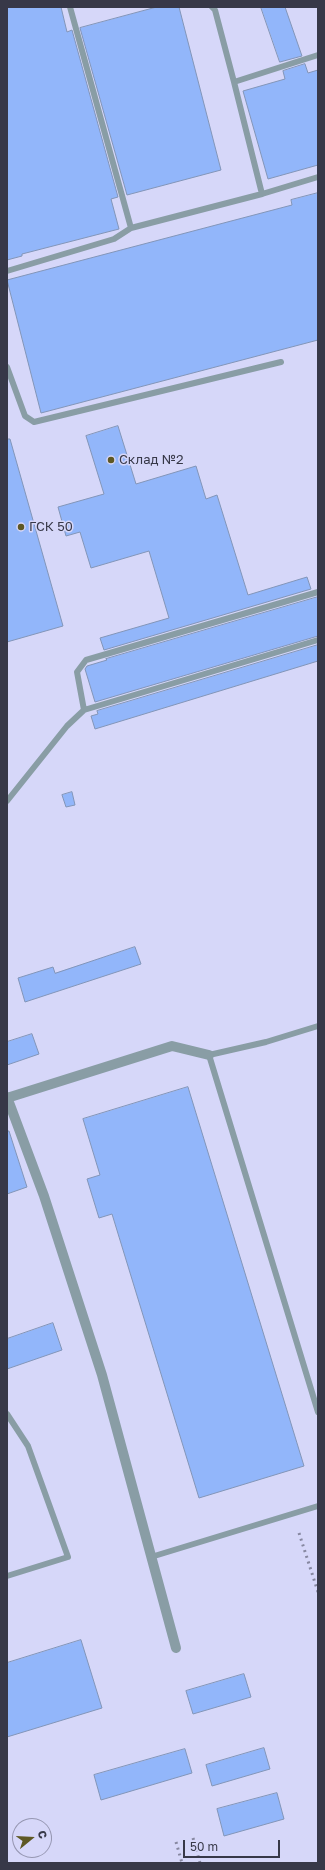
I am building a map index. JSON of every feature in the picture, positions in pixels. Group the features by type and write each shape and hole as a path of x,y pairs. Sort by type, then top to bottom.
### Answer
{"street":[{"path":"176,1648 102,1375 44,1196 7,1098 172,1046 209,1055"}],"lane":[{"path":"70,7 131,228"},
{"path":"212,7 215,10 262,194"},
{"path":"234,82 318,55"},
{"path":"7,271 114,238 131,228 262,194 318,177"},
{"path":"7,367 25,416 34,422 281,362"},
{"path":"84,710 77,672 86,660 318,592"},
{"path":"7,800 67,726 84,710 318,640"},
{"path":"318,1026 266,1042 209,1055 318,1412"},
{"path":"7,1414 28,1446 68,1558 7,1576"},
{"path":"151,1557 318,1506"}],"building":[{"path":"7,7 61,7 67,32 72,30 118,197 111,199 119,229 22,254 22,256 7,260"},
{"path":"157,7 179,7 221,170 127,195 80,28"},
{"path":"261,7 285,7 302,56 280,62"},
{"path":"305,64 308,73 318,70 318,165 268,179 243,91 285,79 283,71"},
{"path":"318,193 318,340 41,413 7,280 292,205 291,200"},
{"path":"118,426 136,484 196,466 206,499 217,495 248,595 307,577 311,589 104,650 100,638 169,618 149,551 91,568 80,532 66,536 58,507 104,494 86,436"},
{"name":"ГСК 50","path":"7,439 10,439 63,626 7,642"},
{"path":"318,597 318,636 95,702 85,669 87,666 107,660 106,659"},
{"path":"318,645 318,661 95,729 91,716 98,714 97,711"},
{"path":"72,792 75,805 66,807 62,795"},
{"path":"135,947 141,964 25,1002 18,978 53,967 55,973"},
{"path":"32,1034 39,1054 7,1065 7,1042"},
{"path":"188,1087 304,1466 199,1498 112,1214 99,1218 87,1179 100,1175 83,1119"},
{"path":"7,1131 9,1131 27,1187 7,1194"},
{"path":"53,1323 62,1350 7,1369 7,1339"},
{"path":"81,1640 102,1708 7,1737 7,1663"},
{"path":"244,1674 251,1697 193,1714 186,1691"},
{"path":"264,1748 270,1769 212,1786 206,1765"},
{"path":"185,1749 192,1773 101,1800 94,1775"},
{"path":"277,1793 284,1819 224,1836 217,1809"}],"railway":[{"path":"299,1533 318,1592"},
{"path":"193,1838 200,1863"},
{"path":"176,1842 182,1863"}],"place":[{"name":"Склад №2","path":"111,460"},
{"name":"ГСК 50","path":"21,527"}]}
